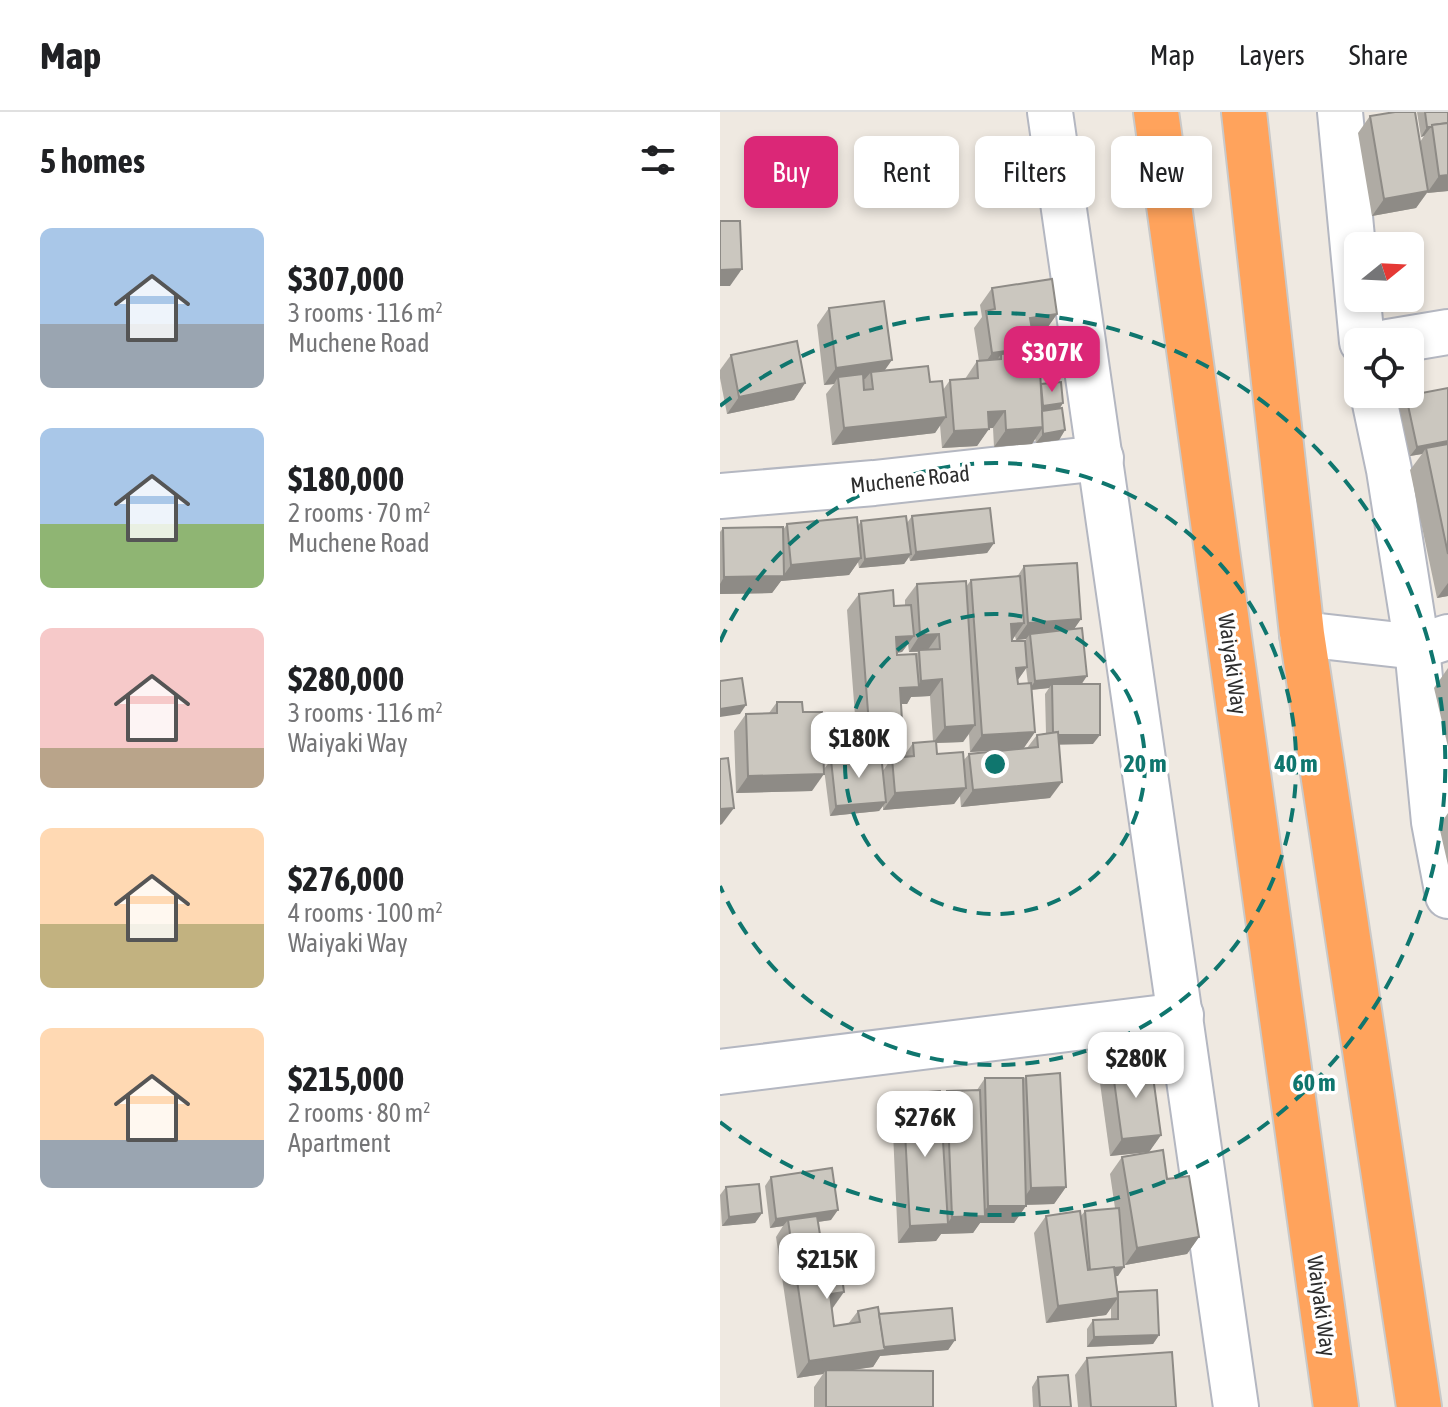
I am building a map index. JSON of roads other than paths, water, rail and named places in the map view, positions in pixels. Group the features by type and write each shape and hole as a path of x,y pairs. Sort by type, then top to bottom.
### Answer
{"highway":[{"name":"Waiyaki Way","path":"1156,112 1336,1407"},
{"path":"1244,112 1302,634 1419,1407"}],"street":[{"path":"1050,112 1236,1407"},
{"path":"1340,112 1361,328"},
{"path":"1424,336 1448,332"},
{"path":"1376,408 1433,642 1434,822 1448,896"},
{"name":"Muchene Road","path":"720,496 1101,458"},
{"path":"1302,634 1433,642"},
{"path":"720,1072 1181,1015"}]}
